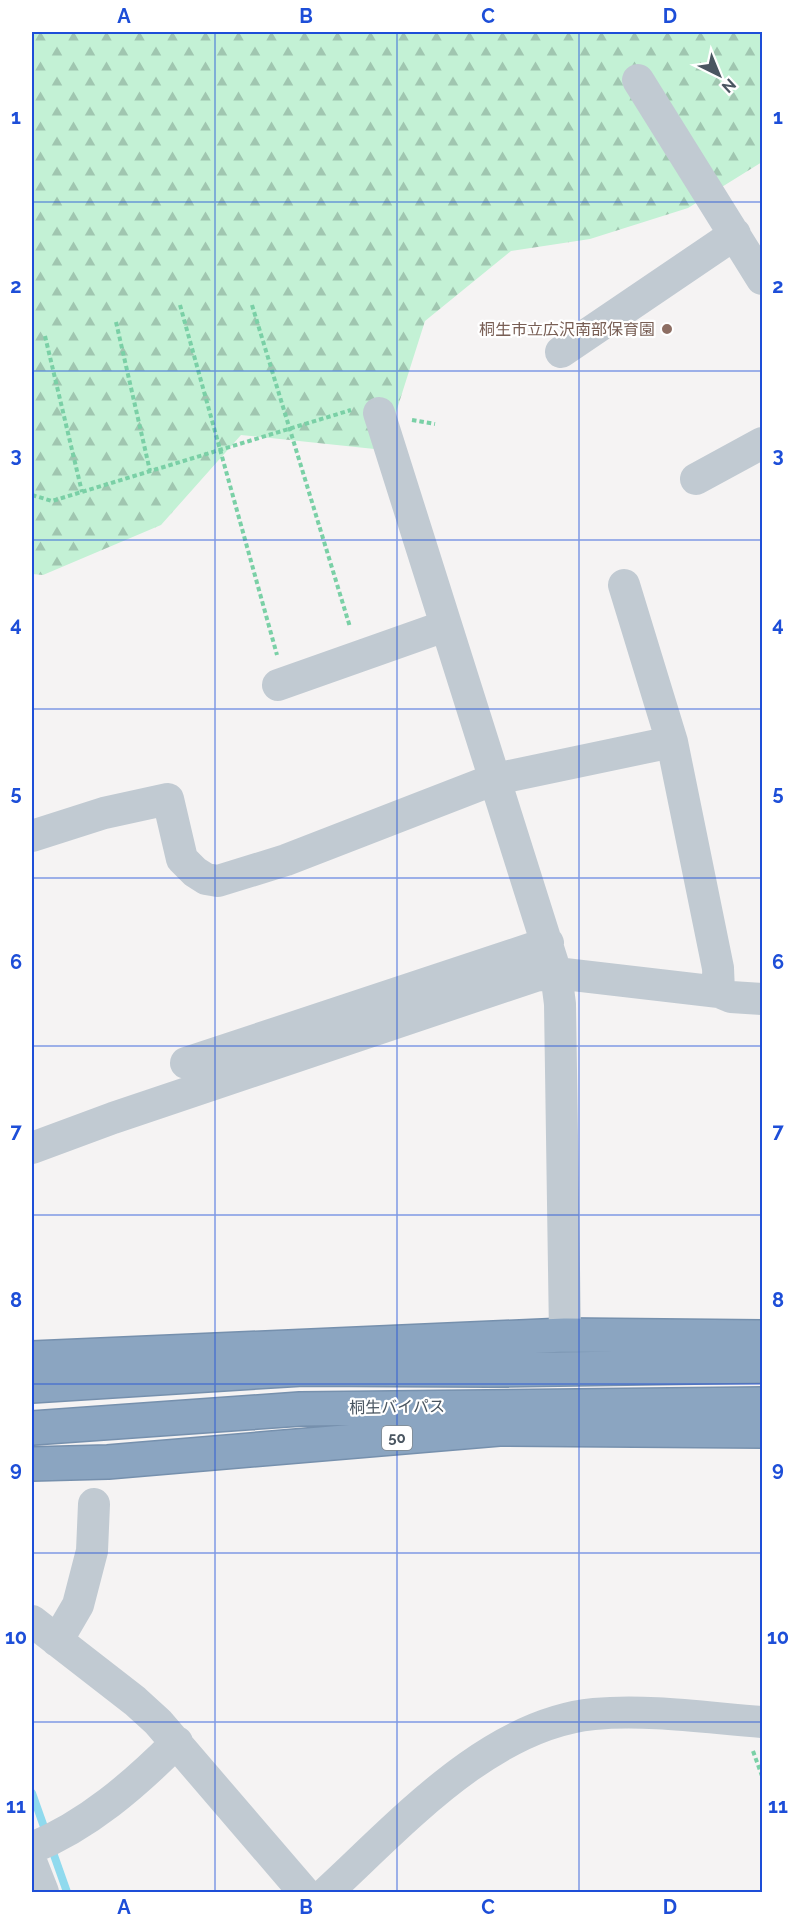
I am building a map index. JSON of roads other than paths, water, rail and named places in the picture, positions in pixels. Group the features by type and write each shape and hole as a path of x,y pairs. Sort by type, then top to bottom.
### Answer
{"highway":[{"path":"32,1358 565,1335 762,1337"},
{"path":"32,1386 303,1369 489,1370 762,1366"},
{"name":"桐生バイパス","path":"32,1428 300,1409 762,1404"},
{"name":"50","path":"32,1464 108,1462 499,1429 762,1431"}],"street":[{"path":"638,80 762,279"},
{"path":"561,352 735,234"},
{"path":"379,413 556,973 560,1004 565,1335"},
{"path":"696,479 762,443"},
{"path":"624,585 672,742 718,968 719,992"},
{"path":"278,672 445,626"},
{"path":"32,836 104,813 168,799 183,859 201,876 218,881 286,860 495,779 672,742"},
{"path":"186,1063 548,943"},
{"path":"32,1148 113,1118 524,980 556,973 593,980 719,992 731,998 762,999"},
{"path":"57,1641 78,1605 92,1551 94,1504"},
{"path":"32,1621 135,1701 177,1742 304,1893"},
{"path":"327,1893 441,1788 501,1745 526,1732 594,1714 681,1716 762,1722"},
{"path":"43,1893 40,1849 112,1801 177,1742"}],"waterway":[{"path":"32,1793 67,1892"}],"place":[{"name":"桐生市立広沢南部保育園","path":"667,329"}]}
